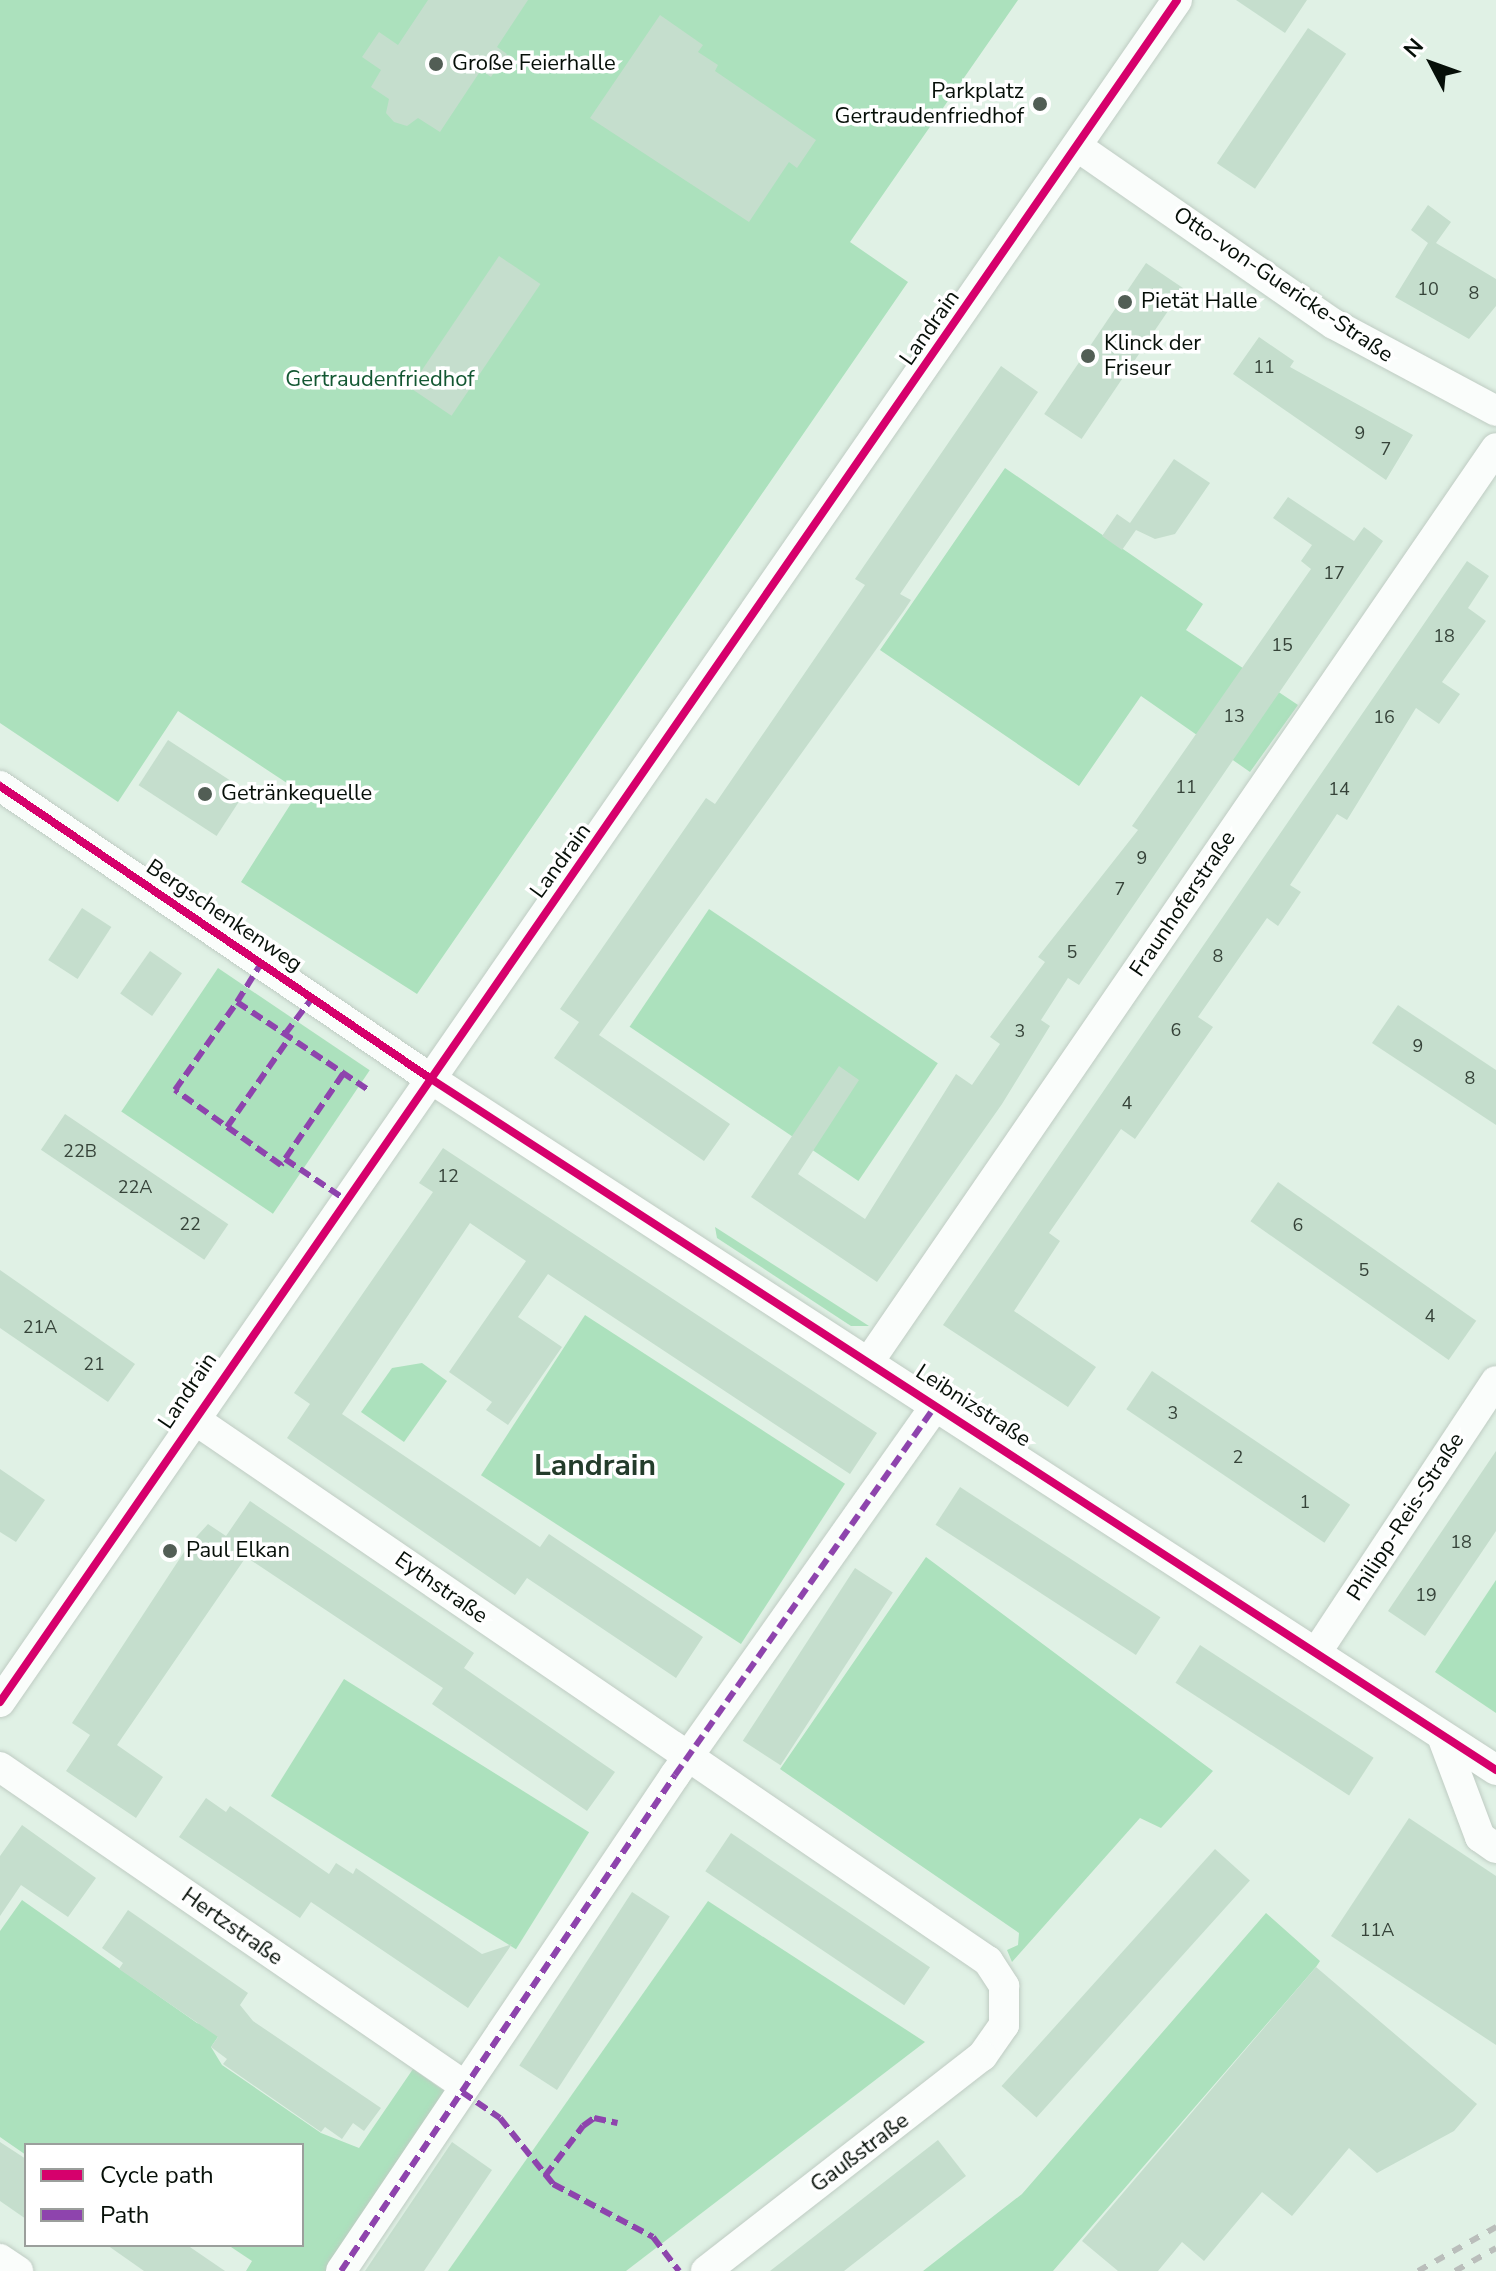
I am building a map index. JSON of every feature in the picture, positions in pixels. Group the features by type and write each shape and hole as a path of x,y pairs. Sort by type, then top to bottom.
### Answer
{"street":[{"name":"Landrain","path":"0,1702 191,1417 428,1077 718,673 1177,0"},
{"name":"Otto-von-Guericke-Straße","path":"1078,147 1334,324 1496,411"},
{"name":"Fraunhoferstraße","path":"870,1360 1496,448"},
{"name":"Bergschenkenweg","path":"5,801 428,1077"},
{"name":"Leibnizstraße","path":"428,1077 870,1360 1496,1770"},
{"name":"Philipp-Reis-Straße","path":"1316,1653 1496,1381"},
{"path":"341,2271 465,2086 936,1405"},
{"name":"Eythstraße","path":"191,1417 988,1961 1004,1986 1004,2025"},
{"path":"1442,1736 1480,1837 1496,1848"},
{"name":"Hertzstraße","path":"0,1767 465,2086"},
{"name":"Gaußstraße","path":"706,2271 932,2098 982,2056 1004,2025"},
{"path":"0,2259 18,2271"}],"green space":[{"name":"Gertraudenfriedhof","path":"0,0 1018,0 850,242 908,282 417,994 241,882 299,791 178,711 118,802 0,723"},
{"path":"1005,468 1203,604 1186,630 1298,705 1250,772 1141,696 1079,786 880,650"},
{"path":"709,909 938,1063 858,1181 630,1027"},
{"path":"218,968 370,1070 273,1214 121,1111"},
{"path":"715,1227 869,1326 851,1326 717,1238"},
{"path":"585,1315 845,1484 741,1644 481,1475"},
{"path":"422,1363 447,1381 404,1442 361,1412 392,1368"},
{"path":"926,1557 1213,1771 1161,1828 1140,1818 1012,1962 1007,1950 1018,1945 1019,1933 780,1769"},
{"path":"1496,1580 1496,1713 1435,1672"},
{"path":"344,1679 589,1832 516,1949 271,1796"},
{"path":"22,1900 197,2023 222,2031 211,2047 222,2065 321,2133 359,2148 413,2069 451,2096 332,2271 246,2271 252,2261 231,2247 304,2247 304,2143 24,2143 24,2154 0,2137 0,1931"},
{"path":"708,1901 925,2042 626,2271 448,2271"},
{"path":"1266,1913 1320,1961 1053,2271 923,2271 1022,2194"}],"building":[{"name":"Große Feierhalle","path":"428,0 528,0 497,47 507,54 491,77 481,70 440,132 418,118 407,126 394,122 386,113 389,99 371,87 381,70 362,57 379,32 398,45"},
{"path":"1236,0 1307,0 1285,33"},
{"path":"660,15 703,45 698,52 718,65 715,71 816,140 797,168 789,162 749,222 590,118"},
{"path":"1308,28 1346,54 1255,189 1217,163"},
{"path":"1428,205 1451,222 1436,243 1496,279 1496,306 1469,339 1395,297 1428,243 1411,230"},
{"path":"499,256 540,284 452,416 410,388"},
{"path":"1146,263 1183,288 1082,439 1044,414"},
{"path":"1259,337 1294,361 1290,367 1413,435 1386,480 1233,374"},
{"path":"1001,366 1038,392 900,594 911,600 903,612 599,1035 730,1124 704,1161 554,1058 579,1022 560,1009 706,798 715,804 865,585 855,579"},
{"path":"1174,459 1210,483 1175,534 1155,539 1136,530 1122,550 1102,536 1117,514 1130,523"},
{"path":"1288,497 1354,541 1364,527 1383,541 1079,985 1068,978 1041,1020 1050,1026 1002,1104 877,1282 751,1197 839,1066 859,1080 798,1174 865,1219 956,1074 972,1085 1000,1044 990,1037 1045,962 1038,957 1138,830 1132,826 1311,569 1301,561 1312,545 1273,518"},
{"path":"1467,561 1489,576 1468,608 1486,621 1442,682 1460,694 1439,724 1416,708 1347,820 1337,814 1290,885 1301,892 1278,926 1267,918 1198,1017 1213,1027 1135,1139 1121,1129 1049,1233 1060,1241 1014,1311 1096,1367 1068,1407 943,1325"},
{"path":"168,740 246,791 217,836 139,785"},
{"path":"82,908 111,927 78,979 48,960"},
{"path":"150,951 182,973 152,1016 120,994"},
{"path":"1398,1005 1496,1070 1496,1125 1372,1043"},
{"path":"65,1114 228,1224 204,1260 41,1150"},
{"path":"443,1148 877,1433 850,1474 548,1274 518,1317 562,1347 508,1425 486,1410 492,1402 449,1372 526,1261 470,1223 342,1414 540,1547 549,1534 703,1637 676,1678 527,1578 515,1595 287,1438 310,1404 294,1393 433,1192 419,1183"},
{"path":"1278,1182 1476,1321 1449,1360 1250,1221"},
{"path":"0,1270 135,1364 108,1402 0,1328"},
{"path":"1152,1371 1350,1505 1324,1543 1126,1409"},
{"path":"1496,1451 1496,1531 1425,1636 1388,1611"},
{"path":"0,1469 45,1500 16,1542 0,1532"},
{"path":"960,1487 1160,1617 1136,1655 935,1525"},
{"path":"250,1501 474,1653 464,1668 615,1772 587,1811 432,1704 443,1688 246,1557 117,1745 163,1777 136,1818 66,1771 90,1735 72,1723 188,1546 208,1524 226,1536"},
{"path":"855,1568 893,1593 781,1765 743,1741"},
{"path":"1200,1645 1374,1758 1349,1795 1175,1683"},
{"path":"206,1798 226,1812 230,1806 329,1874 336,1863 353,1874 356,1868 482,1954 512,1944 468,2008 311,1902 300,1918 179,1837"},
{"path":"1409,1818 1496,1876 1496,2045 1331,1936"},
{"path":"22,1825 96,1878 68,1917 21,1885 0,1916 0,1856"},
{"path":"731,1833 930,1967 904,2005 705,1871"},
{"path":"1215,1849 1250,1880 1036,2118 1002,2086"},
{"path":"632,1892 670,1917 557,2090 519,2066"},
{"path":"128,1910 248,1993 240,2005 253,2021 381,2108 364,2131 353,2123 342,2139 325,2127 321,2132 223,2064 227,2059 211,2047 218,2037 119,1969 123,1963 102,1948"},
{"path":"1316,1967 1477,2104 1454,2131 1377,2173 1349,2148 1292,2216 1262,2192 1204,2261 1182,2242 1158,2271 1118,2271 1082,2241"},
{"path":"938,2140 966,2176 844,2271 770,2271"},
{"path":"0,2142 24,2158 24,2218 0,2201"},
{"path":"452,2142 492,2170 424,2271 365,2271"},
{"path":"110,2247 190,2247 225,2271 144,2271"}],"railway":[{"path":"1418,2271 1496,2227"},
{"path":"1455,2271 1496,2248"}],"marked path":[{"path":"237,1002 262,962"},
{"path":"285,1034 313,997"},
{"path":"343,1074 281,1165 175,1090 237,1002 370,1091"},
{"path":"227,1127 290,1037"},
{"path":"285,1159 343,1198"},
{"path":"341,2271 675,1775 936,1405"},
{"path":"462,2092 500,2118 553,2184 653,2237 679,2271"},
{"path":"545,2176 583,2126 594,2118 617,2123"}],"cycle path":[{"path":"0,1702 1177,0"},
{"path":"0,786 428,1077 1496,1770"}],"place":[{"name":"Große Feierhalle","path":"436,64"},
{"name":"Parkplatz Gertraudenfriedhof","path":"1040,104"},
{"name":"Pietät Halle","path":"1125,302"},
{"name":"Klinck der Friseur","path":"1088,356"},
{"name":"Getränkequelle","path":"205,794"},
{"name":"Paul Elkan","path":"170,1551"}],"district":[{"name":"Landrain","path":"595,1466"}]}
